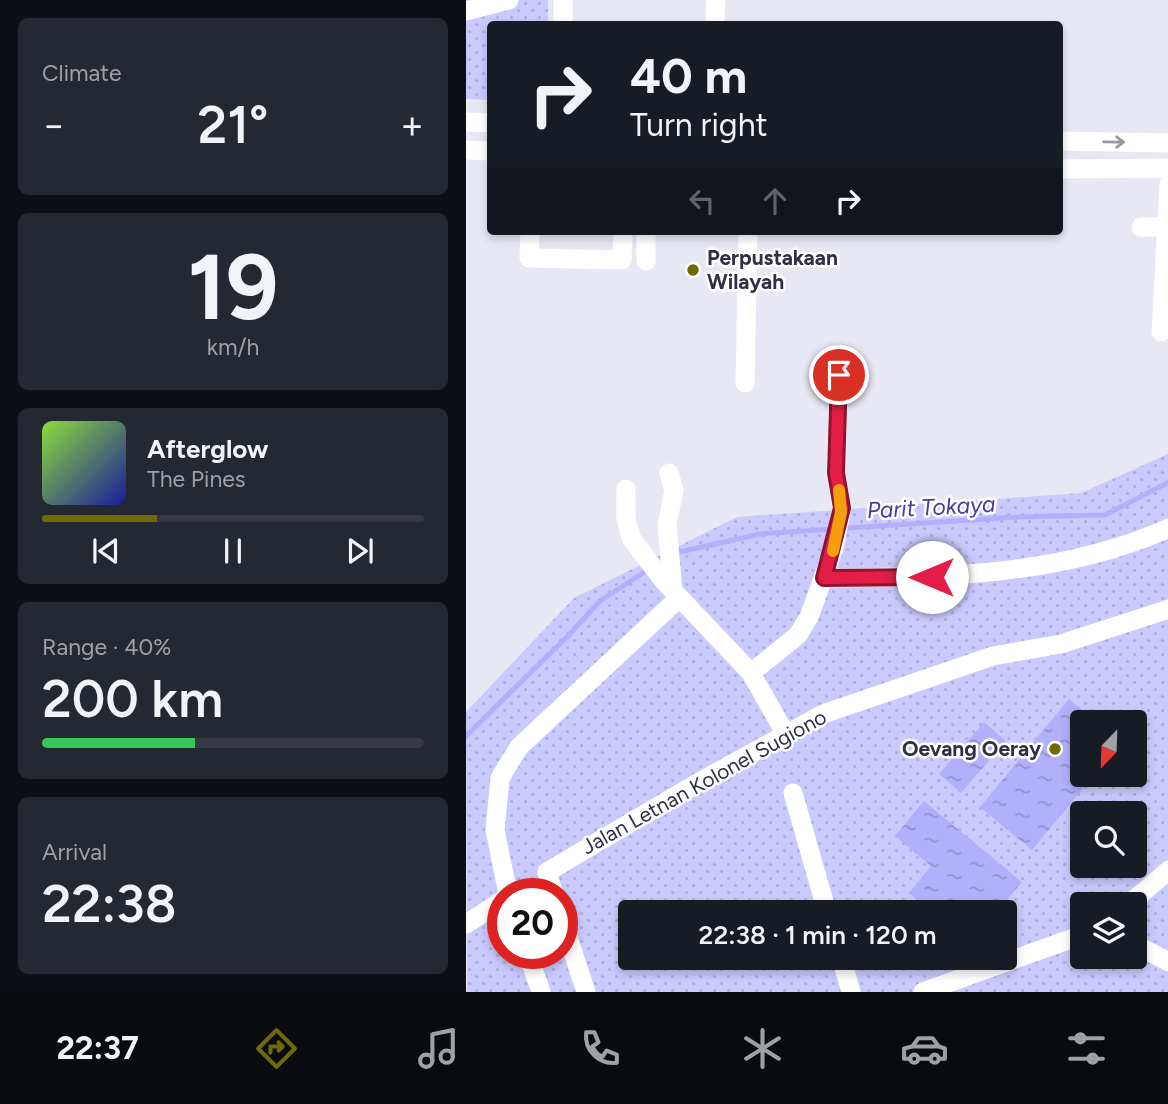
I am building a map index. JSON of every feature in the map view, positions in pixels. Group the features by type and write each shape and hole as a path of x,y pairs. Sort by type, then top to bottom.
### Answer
{"street":[{"path":"466,11 509,0"},
{"path":"563,0 563,21"},
{"path":"715,21 716,0"},
{"path":"466,122 487,123"},
{"path":"1063,141 1168,143"},
{"path":"466,150 487,151"},
{"path":"1063,169 1168,168"},
{"path":"1161,332 1168,184"},
{"path":"1141,227 1166,227"},
{"path":"530,235 529,258 622,260 623,235"},
{"path":"646,235 646,261"},
{"path":"745,383 748,235"},
{"path":"751,673 798,635 824,578 834,548 841,512 836,473 839,375"},
{"path":"505,878 495,830 500,778 518,747 671,585 667,525 674,490 669,472"},
{"path":"626,489 627,529 636,545 751,673 784,733"},
{"path":"824,578 932,577 1023,568 1100,554 1168,528"},
{"name":"Jalan Letnan Kolonel Sugiono","path":"549,878 547,872 784,733 823,714 993,656 1061,644 1168,610"},
{"path":"793,793 824,900"},
{"path":"1143,892 1168,870"},
{"path":"466,923 487,910"},
{"path":"923,992 1070,939"},
{"path":"1147,951 1168,962"},
{"path":"578,968 586,992"},
{"path":"533,969 541,992"},
{"path":"845,970 851,992"}],"shaded area":[{"path":"466,0 548,0 548,21 487,21 487,100 466,99"},
{"path":"1168,454 1168,992 467,992 466,712 574,598 737,517 1081,493"}],"water":[{"name":"Oevang Oeray","path":"1069,699 1082,710 1070,710 1070,788 1083,788 1032,850 980,807"},
{"name":"Oevang Oeray","path":"984,722 1006,741 961,793 939,774"},
{"name":"Oevang Oeray","path":"924,801 1022,882 1007,900 917,900 909,893 931,866 895,836"}],"waterway":[{"name":"Parit Tokaya","path":"675,553 760,534 1016,517 1105,515 1169,482"},
{"name":"Parit Tokaya","path":"466,736 600,601 649,569"}],"slow traffic":[{"path":"833,551 841,512 839,490"}],"place":[{"name":"Perpustakaan Wilayah","path":"693,270"},
{"name":"Oevang Oeray","path":"1055,749"}],"route":[{"path":"839,375 836,473 842,508 834,548 824,578 932,577"}]}
